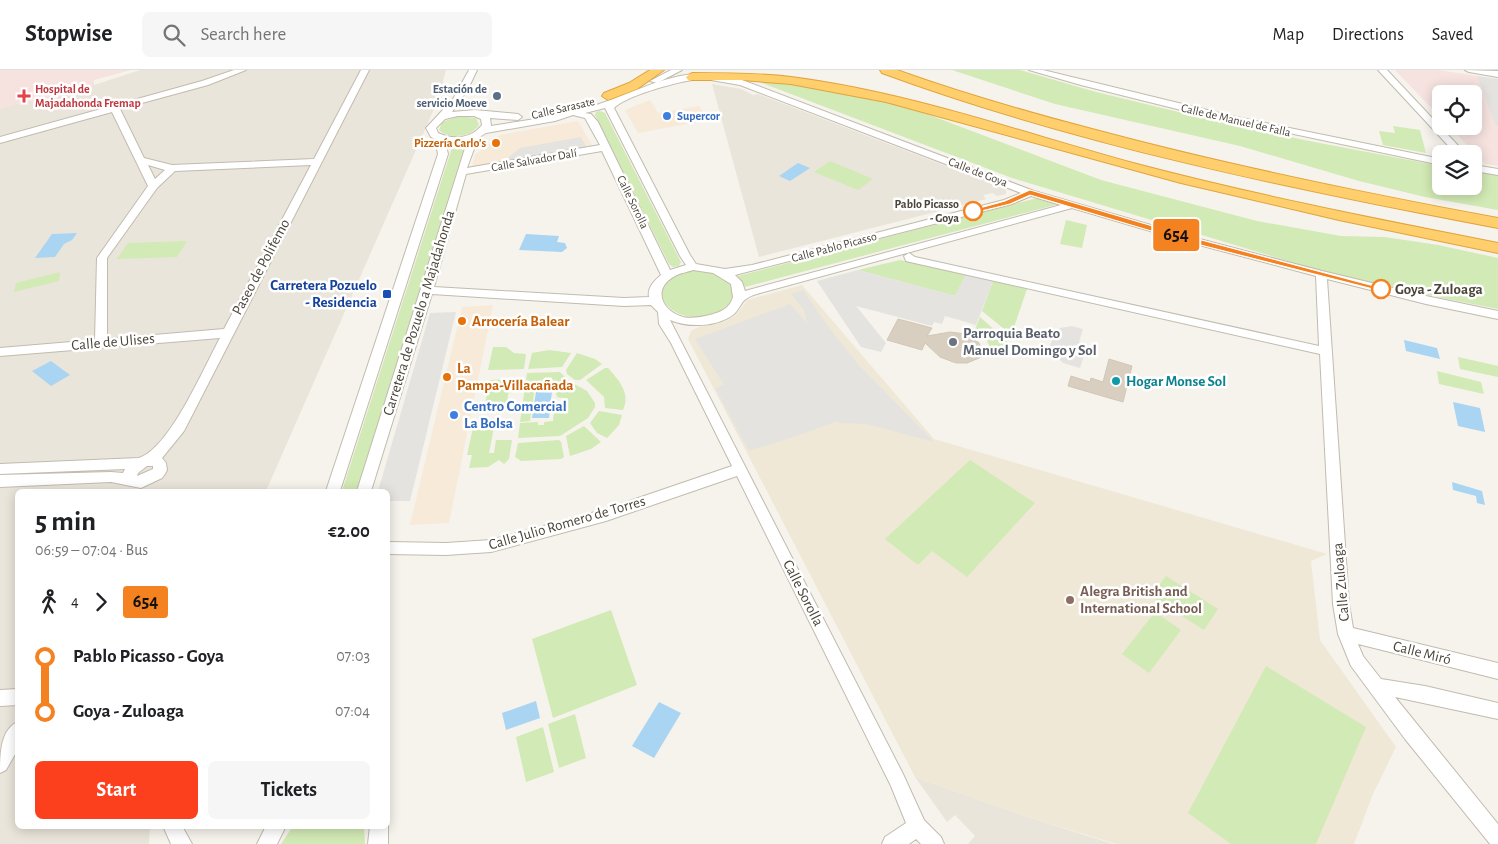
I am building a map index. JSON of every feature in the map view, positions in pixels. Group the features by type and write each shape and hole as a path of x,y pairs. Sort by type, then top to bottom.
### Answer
{"highway":[{"path":"612,99 658,70"},
{"path":"908,70 1060,124"},
{"path":"692,77 740,71 802,73 848,80 1075,151 1208,186 1302,208 1498,248"},
{"path":"881,73 1168,153 1338,192 1498,223"},
{"path":"881,73 1052,140 1208,186"},
{"path":"1007,121 1092,146 1220,179 1498,237"},
{"path":"1338,192 1498,218"}],"street":[{"path":"0,140 205,83 242,70"},
{"name":"Paseo de Polifemo","path":"136,484 130,472 145,462 177,431 226,333 365,70"},
{"path":"472,70 469,81 469,99 478,114 488,121 485,130"},
{"name":"Calle Sarasate","path":"442,117 458,112 502,117 526,116 564,110 612,99 678,70"},
{"name":"Calle de Manuel de Falla","path":"1033,70 1115,92 1270,129 1432,160"},
{"path":"1382,70 1453,145"},
{"path":"1469,70 1498,74"},
{"name":"Calle de Goya","path":"577,112 612,99 692,77 715,78 742,83 1030,193 1075,204 1188,239 1321,274 1426,300 1498,315"},
{"path":"442,117 454,105 469,81"},
{"name":"Calle Sarasate","path":"474,136 485,130 577,112 612,100 644,85"},
{"name":"Calle Sorolla","path":"612,99 610,108 617,126 684,256 694,267"},
{"path":"114,109 153,186"},
{"name":"Calle Sorolla","path":"577,112 588,116 597,130 666,276"},
{"name":"Carretera de Pozuelo a Majadahonda","path":"334,489 443,154 438,138 434,135 431,128 442,117"},
{"path":"597,130 609,125 617,126"},
{"path":"438,138 456,140 474,136"},
{"name":"Carretera de Pozuelo a Majadahonda","path":"365,489 427,290 467,153 474,136"},
{"name":"Calle Salvador Dalí","path":"462,172 606,147"},
{"path":"141,160 156,166 172,168 316,162"},
{"path":"101,343 102,258 153,186 172,168"},
{"path":"1482,169 1498,172"},
{"name":"Calle Pablo Picasso","path":"724,272 752,268 1008,202 1030,193"},
{"name":"Calle Pablo Picasso","path":"740,298 756,290 1075,204"},
{"path":"909,256 910,259 1319,350"},
{"path":"694,267 724,272 739,288 740,298 735,307 713,320 691,322 672,318 662,313 654,301 653,293 657,286 666,276 682,269 694,267"},
{"name":"Calle Zuloaga","path":"1321,274 1340,604 1346,634 1357,661 1411,733 1498,839"},
{"path":"427,290 624,302 654,301"},
{"name":"Calle Sorolla","path":"662,313 664,324 675,339 741,469 897,780 917,827 934,844"},
{"path":"675,339 691,322"},
{"name":"Calle de Ulises","path":"0,352 226,333"},
{"path":"0,469 145,462 159,463 160,470 152,477 136,484 111,477 0,481"},
{"name":"Calle Julio Romero de Torres","path":"390,548 446,549 491,546 606,515 741,469"},
{"name":"Calle Miró","path":"1346,634 1498,671"},
{"path":"1376,686 1425,694 1498,711"},
{"path":"0,698 15,697"},
{"path":"0,764 15,736"},
{"path":"892,844 917,827"},
{"path":"171,844 172,829"},
{"path":"173,829 182,844"},
{"path":"378,844 379,829"}],"shaded area":[{"name":"Hospital de Majadahonda Fremap","path":"0,70 131,70 94,80 94,85 0,108"},
{"path":"140,70 446,70 438,100 267,489 15,489 15,829 150,829 149,844 0,844 0,108 94,85"},
{"path":"1395,70 1438,70 1498,79 1498,166 1485,164 1482,161 1482,145 1467,145 1458,135 1482,135 1482,85 1432,85 1432,109"},
{"path":"1477,76 1498,79 1498,126 1496,126"},
{"path":"712,84 741,89 753,95 758,94 1003,188 1006,190 1006,194 997,196 993,193 983,195 986,199 759,257"},
{"name":"Supercor","path":"650,100 658,113 699,106 708,118 703,119 704,121 638,133 625,110"},
{"path":"578,121 593,147 476,168 472,166 475,155 500,135"},
{"path":"581,137 587,148 501,163 520,148"},
{"path":"858,270 955,296 966,275 993,281 976,325 945,316 942,324 934,322 932,326 856,306 886,343 881,352 861,347 817,281"},
{"name":"Alegra British and International School","path":"802,285 934,439 1327,554 1311,561 1320,640 1396,747 1373,794 1354,844 1116,844 1028,817 915,777 688,339 691,331 699,327 724,322 736,315 747,300"},
{"path":"803,290 827,325 857,363 934,442 867,424 840,423 837,421 749,451 715,388 724,385 695,339 790,304 807,323 804,310 791,294"},
{"name":"Centro Comercial La Bolsa","path":"493,305 449,523 410,525 462,307"},
{"path":"456,312 410,501 390,501 390,489 379,489 430,313"},
{"path":"1072,326 1083,329 1079,342 1087,345 1080,368 1063,363 1057,357 1047,352 1056,332 1060,328"},
{"path":"915,777 1028,817 1113,844 968,844 975,836 955,815 947,822"}],"green space":[{"path":"952,70 1020,70 1096,92 1195,116 1304,140 1432,164 1432,195 1482,195 1482,172 1498,175 1498,210 1425,197 1359,181 1240,146 1055,104"},
{"path":"733,75 805,79 844,85 882,97 1101,180 1257,221 1341,236 1385,237 1438,245 1498,258 1498,309 1318,270 1012,178 757,81"},
{"path":"596,112 605,113 681,262 679,266 673,267 669,264 595,115"},
{"path":"459,116 476,118 479,125 471,132 460,136 449,135 439,130 442,122"},
{"path":"1393,126 1420,130 1426,153 1383,145 1379,131 1395,133"},
{"path":"466,142 359,489 343,489 451,151 448,143"},
{"path":"830,161 873,179 858,190 814,172"},
{"path":"1041,197 1056,203 1055,205 745,287 738,276"},
{"path":"1066,220 1087,225 1082,248 1060,244"},
{"path":"187,241 177,257 117,259 128,243"},
{"path":"900,260 966,275 955,296 858,270"},
{"path":"694,271 716,274 726,280 733,290 732,297 725,307 702,317 687,316 674,311 666,303 662,294 665,284 675,276"},
{"path":"60,272 59,281 14,292 16,283"},
{"path":"993,281 1027,289 1012,333 1008,332 982,311"},
{"path":"980,317 1007,341 1003,351 990,347 987,341 974,332"},
{"path":"493,347 506,347 514,353 526,354 524,369 488,370"},
{"path":"549,350 571,353 562,367 528,369 532,353"},
{"path":"577,353 595,359 602,364 580,380 575,380 567,374 566,370"},
{"path":"1458,357 1498,366 1498,377 1460,369"},
{"path":"608,368 623,388 626,398 623,410 605,408 604,397 586,380"},
{"path":"1437,371 1481,382 1484,394 1439,384"},
{"path":"560,372 569,381 587,391 595,403 595,407 588,418 560,436 518,438 520,423 538,422 538,425 544,425 544,422 553,421 554,410 565,403 563,398 556,397 558,396 556,395 557,386 535,387 530,421 520,422 527,373"},
{"path":"511,379 505,412 483,413 490,380"},
{"path":"599,411 622,415 619,425 607,438 597,433 590,423"},
{"path":"495,422 489,453 494,453 496,440 512,440 509,459 504,464 499,460 488,467 469,468 472,455 467,455 474,423"},
{"path":"584,426 601,442 591,449 570,456 566,436"},
{"path":"559,440 564,457 561,459 521,461 515,457 518,443"},
{"path":"970,460 1035,503 967,577 932,551 918,565 885,539"},
{"path":"1166,576 1218,609 1204,630 1151,596"},
{"path":"611,610 637,685 553,718 532,639"},
{"path":"1155,612 1181,630 1149,673 1122,654"},
{"path":"1266,666 1366,727 1316,844 1231,844 1188,813"},
{"path":"575,714 586,758 559,768 548,724"},
{"path":"543,727 554,772 526,782 516,737"},
{"path":"291,829 364,829 365,844 281,844"}],"water":[{"path":"798,163 810,168 790,181 779,176"},
{"path":"77,233 72,240 64,244 55,257 35,258 52,234"},
{"path":"526,234 559,236 557,242 565,243 567,248 562,252 519,250"},
{"path":"1404,340 1437,348 1440,359 1406,351"},
{"path":"51,361 70,375 51,386 32,371"},
{"path":"552,391 549,418 532,418 536,392"},
{"path":"1453,402 1480,408 1485,432 1458,426"},
{"path":"1452,482 1482,491 1485,505 1477,503 1476,496 1453,490"},
{"path":"536,701 540,718 506,730 502,713"},
{"path":"659,702 681,713 654,758 632,746"}],"building":[{"name":"Parroquia Beato Manuel Domingo y Sol","path":"898,319 932,328 927,336 950,332 966,334 979,343 984,356 967,363 956,363 940,357 925,343 922,350 887,340"},
{"name":"Hogar Monse Sol","path":"1109,359 1132,366 1123,402 1068,386 1071,376 1090,382 1091,378 1103,382"}],"bus line":[{"name":"654","path":"973,211 1008,202 1030,193 1075,204 1188,239 1381,289"}],"place":[{"name":"Hospital de Majadahonda Fremap","path":"24,96"},
{"name":"Estación de servicio Moeve","path":"497,96"},
{"name":"Supercor","path":"667,116"},
{"name":"Pizzería Carlo's","path":"496,143"},
{"name":"Pablo Picasso - Goya","path":"973,211"},
{"name":"Goya - Zuloaga","path":"1381,289"},
{"name":"Carretera Pozuelo - Residencia","path":"387,294"},
{"name":"Arrocería Balear","path":"462,321"},
{"name":"Parroquia Beato Manuel Domingo y Sol","path":"953,342"},
{"name":"La Pampa-Villacañada","path":"447,377"},
{"name":"Hogar Monse Sol","path":"1116,381"},
{"name":"Centro Comercial La Bolsa","path":"454,415"},
{"name":"Alegra British and International School","path":"1070,600"}]}
